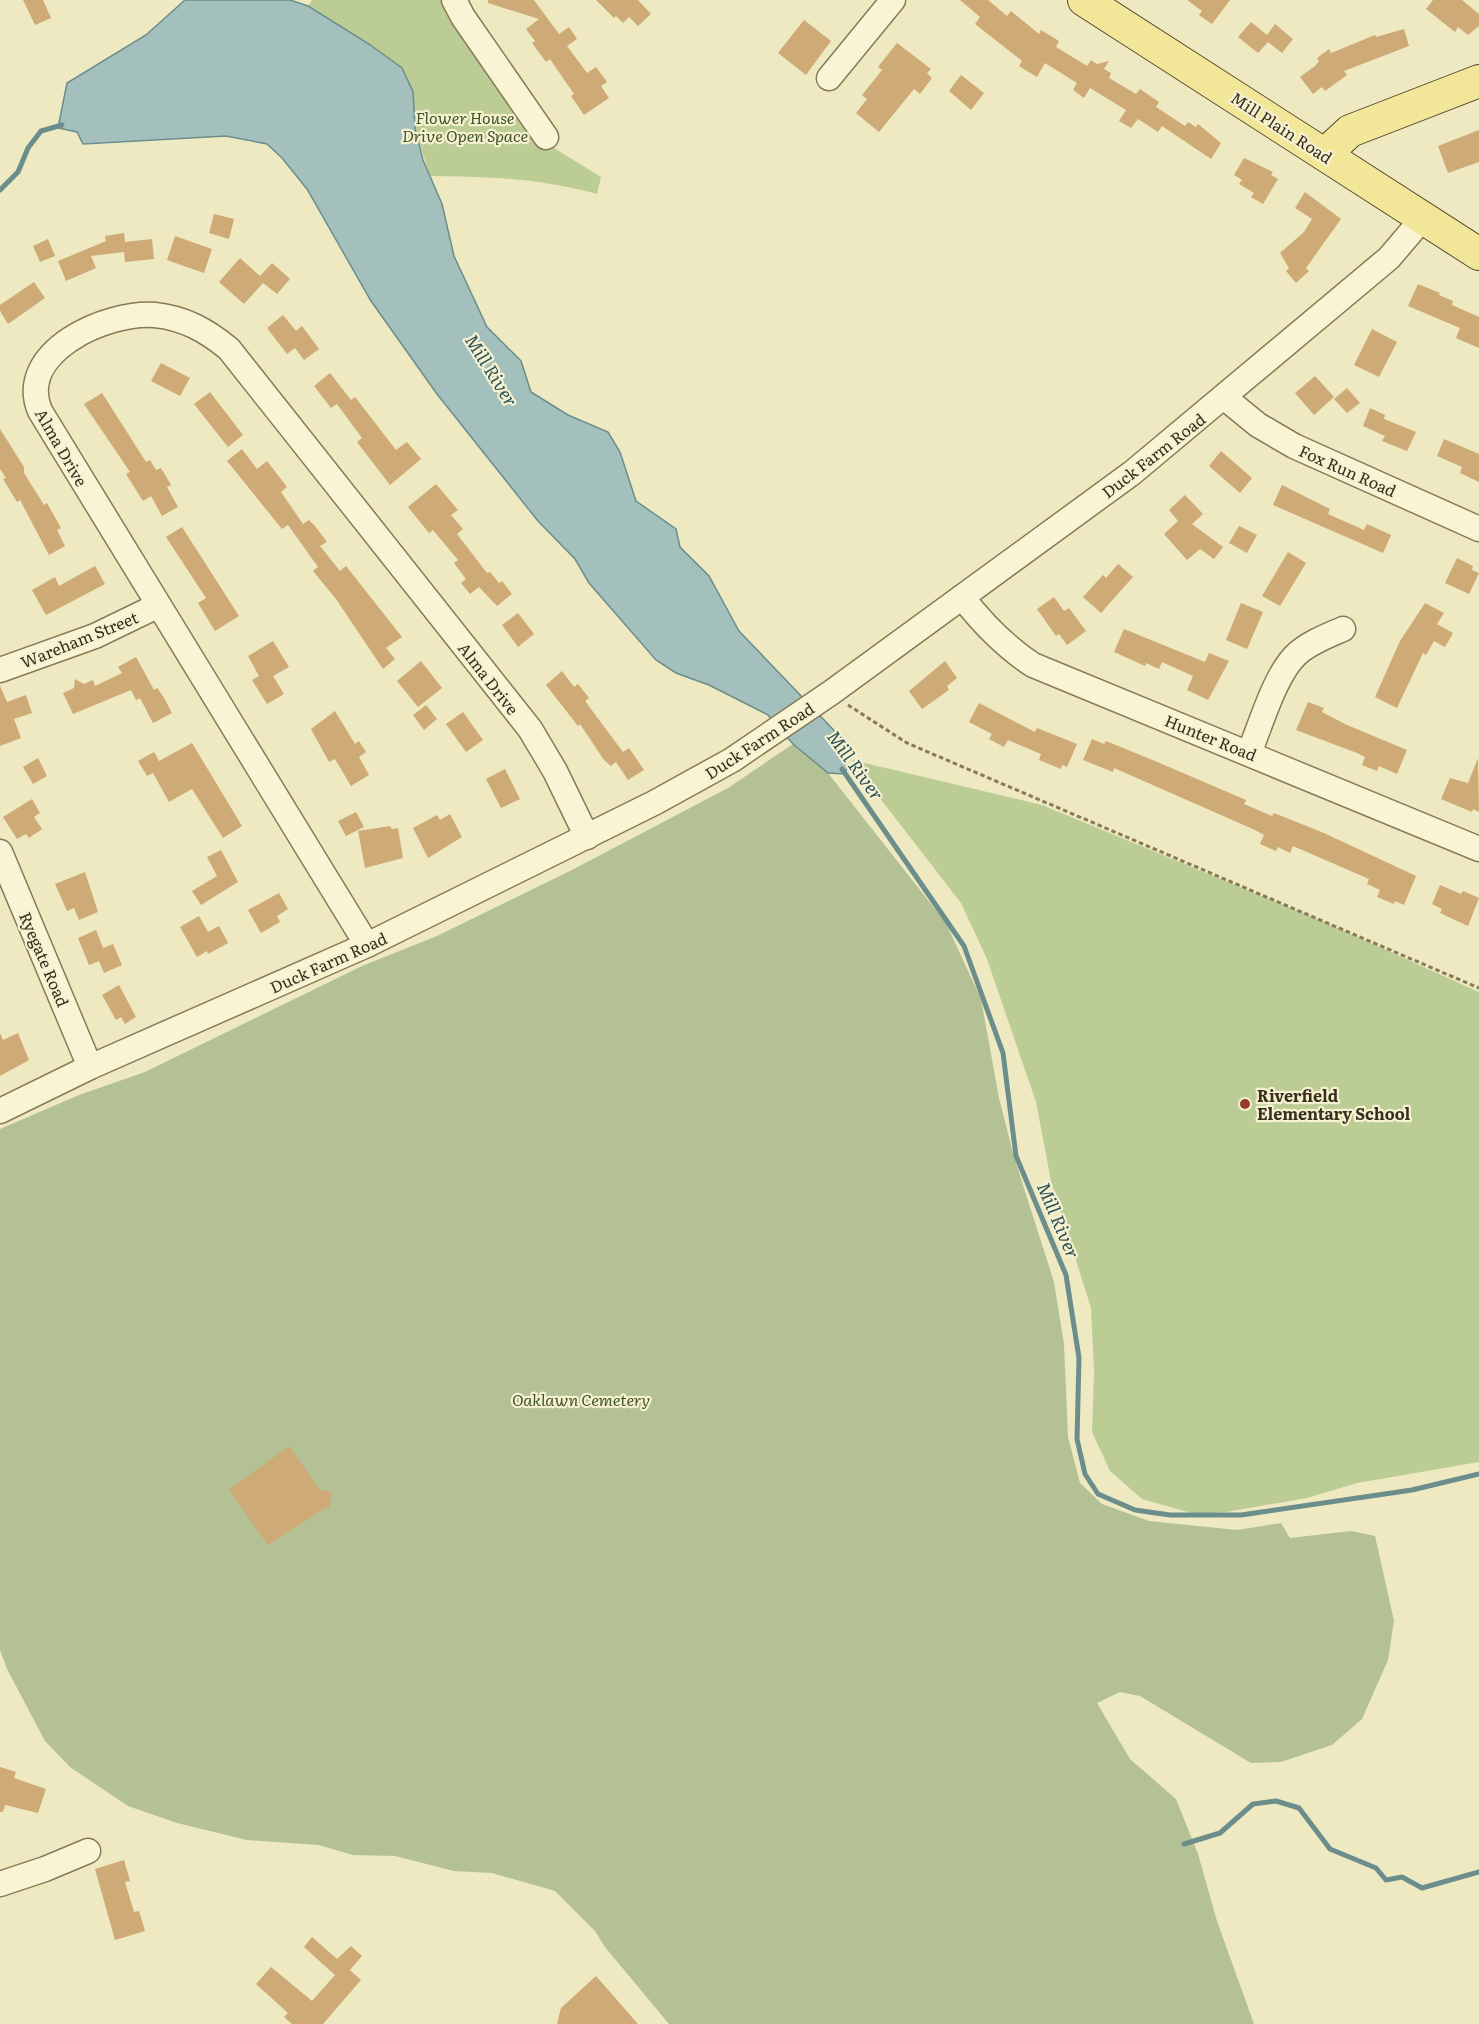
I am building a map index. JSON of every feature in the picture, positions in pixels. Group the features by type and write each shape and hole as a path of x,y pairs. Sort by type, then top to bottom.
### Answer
{"main road":[{"name":"Mill Plain Road","path":"1084,0 1479,254"},
{"path":"1325,154 1350,131 1479,81"}],"street":[{"path":"454,0 463,17 546,138"},
{"path":"829,78 893,0"},
{"name":"Duck Farm Road","path":"0,1111 90,1067 368,945 588,837 693,783 757,742 837,697 962,597 1132,473 1224,398 1389,258 1423,218"},
{"name":"Alma Drive","path":"368,945 157,606 40,411 35,397 39,370 53,352 93,328 118,318 143,315 182,320 207,332 228,349 530,729 555,771 588,837"},
{"name":"Fox Run Road","path":"1224,398 1258,425 1294,446 1479,529"},
{"name":"Hunter Road","path":"962,597 991,632 1033,665 1479,849"},
{"name":"Wareham Street","path":"0,670 95,636 157,606"},
{"path":"1249,753 1284,670 1295,655 1310,644 1343,629"},
{"name":"Ryegate Road","path":"0,852 90,1067"},
{"path":"0,1884 88,1851"}],"path":[{"path":"837,697 908,743 1479,988"}],"green space":[{"name":"Flower House Drive Open Space","path":"312,0 441,0 450,20 519,119 549,145 601,177 597,194 514,179 430,176 415,129 413,92 402,68 369,44 308,6"},
{"name":"Oaklawn Cemetery","path":"793,744 828,773 946,923 981,999 999,1098 1014,1157 1054,1282 1064,1344 1068,1437 1080,1483 1102,1504 1149,1521 1237,1530 1281,1523 1290,1538 1351,1531 1375,1536 1394,1621 1388,1660 1362,1719 1332,1745 1281,1762 1251,1763 1140,1696 1120,1692 1097,1703 1130,1759 1176,1799 1198,1854 1217,1921 1254,2024 669,2024 605,1947 595,1931 555,1891 492,1873 454,1871 395,1856 353,1855 319,1845 247,1840 177,1823 128,1806 70,1767 45,1741 7,1669 0,1650 0,1129 79,1095 145,1072 362,966 437,936 570,871 728,788"},
{"name":"Riverfield Elementary School","path":"852,760 1042,805 1322,921 1479,992 1479,1462 1357,1483 1307,1498 1226,1512 1195,1514 1142,1499 1110,1471 1092,1432 1094,1371 1091,1308 1051,1181 1036,1102 987,959 961,903 879,797 867,787"}],"water":[{"path":"185,0 290,0 308,6 369,44 402,68 413,92 415,129 423,160 442,204 454,256 487,327 521,361 531,392 568,415 608,432 620,452 636,501 676,529 680,547 709,576 739,631 849,746 846,774 828,773 793,744 768,715 709,685 676,673 656,660 589,583 575,559 538,521 437,394 371,301 307,189 282,158 267,144 226,136 83,144 77,132 58,128 67,83 146,35"}],"building":[{"path":"23,0 43,0 51,18 35,25"},
{"path":"488,0 534,0 559,34 569,27 577,39 567,46 587,73 596,67 607,82 601,86 609,98 584,115 571,96 574,94 550,59 546,62 532,43 535,41 526,29 539,19 488,3"},
{"path":"596,0 638,0 651,14 638,26 629,17 623,23 616,16 614,18"},
{"path":"960,0 988,0 1007,16 1011,11 1039,34 1041,30 1059,41 1056,47 1087,66 1091,60 1097,64 1109,61 1104,69 1111,73 1109,78 1136,94 1140,89 1159,102 1156,107 1185,126 1188,122 1196,127 1198,124 1221,143 1211,159 1162,126 1158,132 1138,119 1131,128 1119,121 1126,110 1090,88 1084,98 1073,90 1077,83 1045,63 1037,77 1019,66 1022,61 975,24 980,17"},
{"path":"1187,0 1230,0 1212,24 1199,15 1202,11"},
{"path":"1433,0 1462,0 1479,14 1479,26 1468,35 1458,27 1455,32 1426,9"},
{"path":"804,20 831,41 806,75 778,53"},
{"path":"1251,22 1267,35 1275,24 1293,39 1282,53 1268,42 1258,53 1238,37"},
{"path":"1404,29 1409,46 1344,71 1347,75 1325,91 1322,87 1313,94 1300,77 1315,66 1319,61 1317,58 1329,49 1331,53 1375,35 1376,37"},
{"path":"897,43 931,69 927,73 932,78 920,94 914,89 879,132 856,113 867,99 862,95 882,70 878,67"},
{"path":"961,75 984,93 971,110 949,91"},
{"path":"1479,130 1479,162 1448,173 1438,146"},
{"path":"1244,158 1273,172 1271,175 1278,179 1263,204 1251,197 1254,193 1239,184 1242,180 1234,175"},
{"path":"1305,192 1341,219 1306,268 1309,271 1296,283 1286,271 1289,268 1280,253 1304,232 1312,219 1295,208"},
{"path":"214,214 234,219 229,239 209,233"},
{"path":"124,233 125,242 152,239 154,259 125,262 124,252 91,256 96,268 66,281 58,261 106,241 105,236"},
{"path":"175,236 212,249 204,273 167,260"},
{"path":"48,239 55,256 40,262 33,246"},
{"path":"240,258 260,276 272,263 290,279 277,294 263,283 244,304 219,282"},
{"path":"34,282 45,298 8,324 0,311 0,305"},
{"path":"1418,284 1440,293 1439,295 1453,301 1452,305 1479,317 1479,348 1456,338 1460,328 1408,306"},
{"path":"283,315 296,331 302,326 319,349 304,360 295,348 287,354 267,328"},
{"path":"1372,329 1397,342 1379,377 1354,365"},
{"path":"161,363 190,378 180,396 151,381"},
{"path":"330,373 351,400 355,397 396,450 407,442 421,459 390,485 357,442 362,438 337,404 331,408 314,386"},
{"path":"1315,376 1334,397 1314,415 1295,393"},
{"path":"1347,388 1360,403 1347,413 1334,399"},
{"path":"210,392 243,435 228,447 194,404"},
{"path":"102,393 146,462 150,460 156,470 161,468 171,485 167,487 178,507 162,516 151,496 143,501 126,474 130,472 84,404"},
{"path":"1370,408 1385,415 1384,419 1416,432 1407,451 1382,441 1385,436 1363,426"},
{"path":"0,429 24,467 24,473 44,505 47,503 61,528 57,530 65,546 49,555 20,500 17,502 3,479 6,478 0,469"},
{"path":"1444,439 1479,454 1479,482 1460,473 1462,467 1437,456"},
{"path":"242,449 257,469 267,461 287,487 281,492 303,524 309,520 315,526 327,542 320,546 340,571 346,566 402,637 386,648 395,659 383,669 336,599 313,571 318,567 288,525 282,529 227,461"},
{"path":"1221,451 1252,478 1240,493 1209,466"},
{"path":"436,484 458,510 451,515 463,529 457,534 487,573 490,572 499,583 502,581 512,594 497,606 479,587 470,594 461,583 466,579 454,563 458,560 433,530 429,533 408,507"},
{"path":"1282,485 1330,509 1328,514 1364,530 1367,524 1391,535 1383,553 1273,505"},
{"path":"1185,495 1203,514 1192,524 1223,547 1214,559 1200,549 1187,560 1164,534 1178,521 1169,510"},
{"path":"1239,526 1257,535 1247,553 1229,543"},
{"path":"182,527 239,616 215,631 198,603 206,598 166,537"},
{"path":"1288,552 1306,563 1280,606 1262,596"},
{"path":"1457,558 1473,566 1472,570 1479,573 1469,594 1445,583"},
{"path":"1118,564 1133,577 1101,613 1083,597 1103,575 1106,578"},
{"path":"95,566 105,584 46,615 32,590 55,577 59,586"},
{"path":"1054,597 1064,611 1069,608 1086,631 1067,645 1059,634 1056,636 1037,609"},
{"path":"1241,603 1263,612 1247,649 1226,640"},
{"path":"1425,603 1444,613 1437,624 1453,633 1445,647 1434,641 1426,655 1423,653 1397,708 1375,697 1400,641"},
{"path":"518,613 534,634 518,647 502,625"},
{"path":"1124,629 1205,662 1209,653 1229,661 1208,700 1187,690 1193,676 1162,662 1159,669 1146,663 1145,666 1114,652"},
{"path":"273,641 289,667 273,676 284,694 267,704 252,680 259,676 248,656"},
{"path":"136,657 154,690 157,688 172,713 153,723 140,698 136,700 131,690 73,714 63,693 74,688 75,679 84,684 93,680 95,686 122,673 118,667"},
{"path":"421,661 442,688 418,707 397,681"},
{"path":"945,661 957,678 947,686 949,690 922,709 909,691"},
{"path":"562,671 574,687 578,684 589,698 585,701 623,752 629,748 644,770 628,780 616,762 611,766 604,760 580,724 578,726 546,685"},
{"path":"0,686 7,702 26,695 32,713 14,719 21,738 0,746"},
{"path":"1308,702 1324,708 1322,712 1347,725 1407,750 1397,774 1379,766 1377,771 1362,765 1365,757 1296,730"},
{"path":"979,703 1035,732 1037,728 1077,744 1067,767 1062,765 1061,769 1039,760 1041,754 1008,740 1004,747 989,739 992,734 969,722"},
{"path":"426,705 437,719 424,730 413,715"},
{"path":"335,711 355,744 359,741 366,752 359,757 369,775 351,786 335,759 329,762 311,729"},
{"path":"463,712 483,740 466,752 446,724"},
{"path":"1092,739 1104,744 1106,741 1155,761 1246,800 1244,804 1324,833 1416,876 1404,905 1395,901 1394,904 1377,897 1380,890 1367,884 1369,879 1293,846 1290,853 1278,847 1276,851 1260,844 1264,835 1255,830 1114,768 1113,772 1083,760"},
{"path":"192,743 242,826 223,838 192,789 169,802 153,773 147,776 138,761 154,752 159,761"},
{"path":"38,758 47,776 33,784 23,767"},
{"path":"1478,758 1479,812 1473,809 1472,812 1441,799 1450,778 1468,783"},
{"path":"505,769 520,799 501,808 486,779"},
{"path":"32,799 40,813 34,817 42,829 29,838 26,834 17,839 3,817"},
{"path":"356,812 364,827 346,836 338,821"},
{"path":"450,814 462,837 428,858 413,828 437,815 440,820"},
{"path":"390,826 392,829 398,828 403,858 365,868 358,831"},
{"path":"221,850 238,882 201,905 192,891 217,876 207,857"},
{"path":"85,872 98,912 79,920 74,908 67,911 55,884"},
{"path":"1440,885 1461,894 1463,891 1479,898 1468,926 1440,913 1442,909 1432,904"},
{"path":"279,893 288,909 277,916 280,922 261,933 248,910"},
{"path":"199,916 208,932 219,926 228,943 197,957 180,927"},
{"path":"96,930 103,948 113,944 122,965 104,973 99,961 89,965 78,938"},
{"path":"119,985 136,1017 125,1024 121,1017 116,1020 102,995"},
{"path":"0,1033 3,1040 18,1033 29,1060 0,1076"},
{"path":"289,1446 320,1490 332,1492 329,1508 325,1508 268,1545 229,1490"},
{"path":"0,1767 16,1772 14,1778 46,1789 38,1813 5,1805 3,1812 0,1812"},
{"path":"124,1860 130,1881 125,1882 134,1912 139,1911 145,1931 115,1940 95,1869"},
{"path":"312,1937 337,1959 351,1946 362,1956 350,1970 361,1980 323,2024 292,2024 284,2017 288,2013 256,1984 271,1967 312,2001 335,1975 304,1947"},
{"path":"596,1976 638,2024 557,2024 561,2008"}],"waterway":[{"name":"Mill River","path":"0,190 18,172 28,148 41,131 62,125"},
{"name":"Mill River","path":"842,769 964,946 1003,1053 1016,1156 1066,1275 1079,1358 1077,1439 1085,1474 1098,1494 1135,1510 1170,1515 1241,1515 1412,1490 1479,1474"},
{"path":"1184,1844 1220,1833 1253,1804 1276,1801 1299,1808 1330,1849 1376,1868 1386,1880 1402,1877 1422,1888 1479,1872"}],"place":[{"name":"Riverfield Elementary School","path":"1245,1104"}]}
